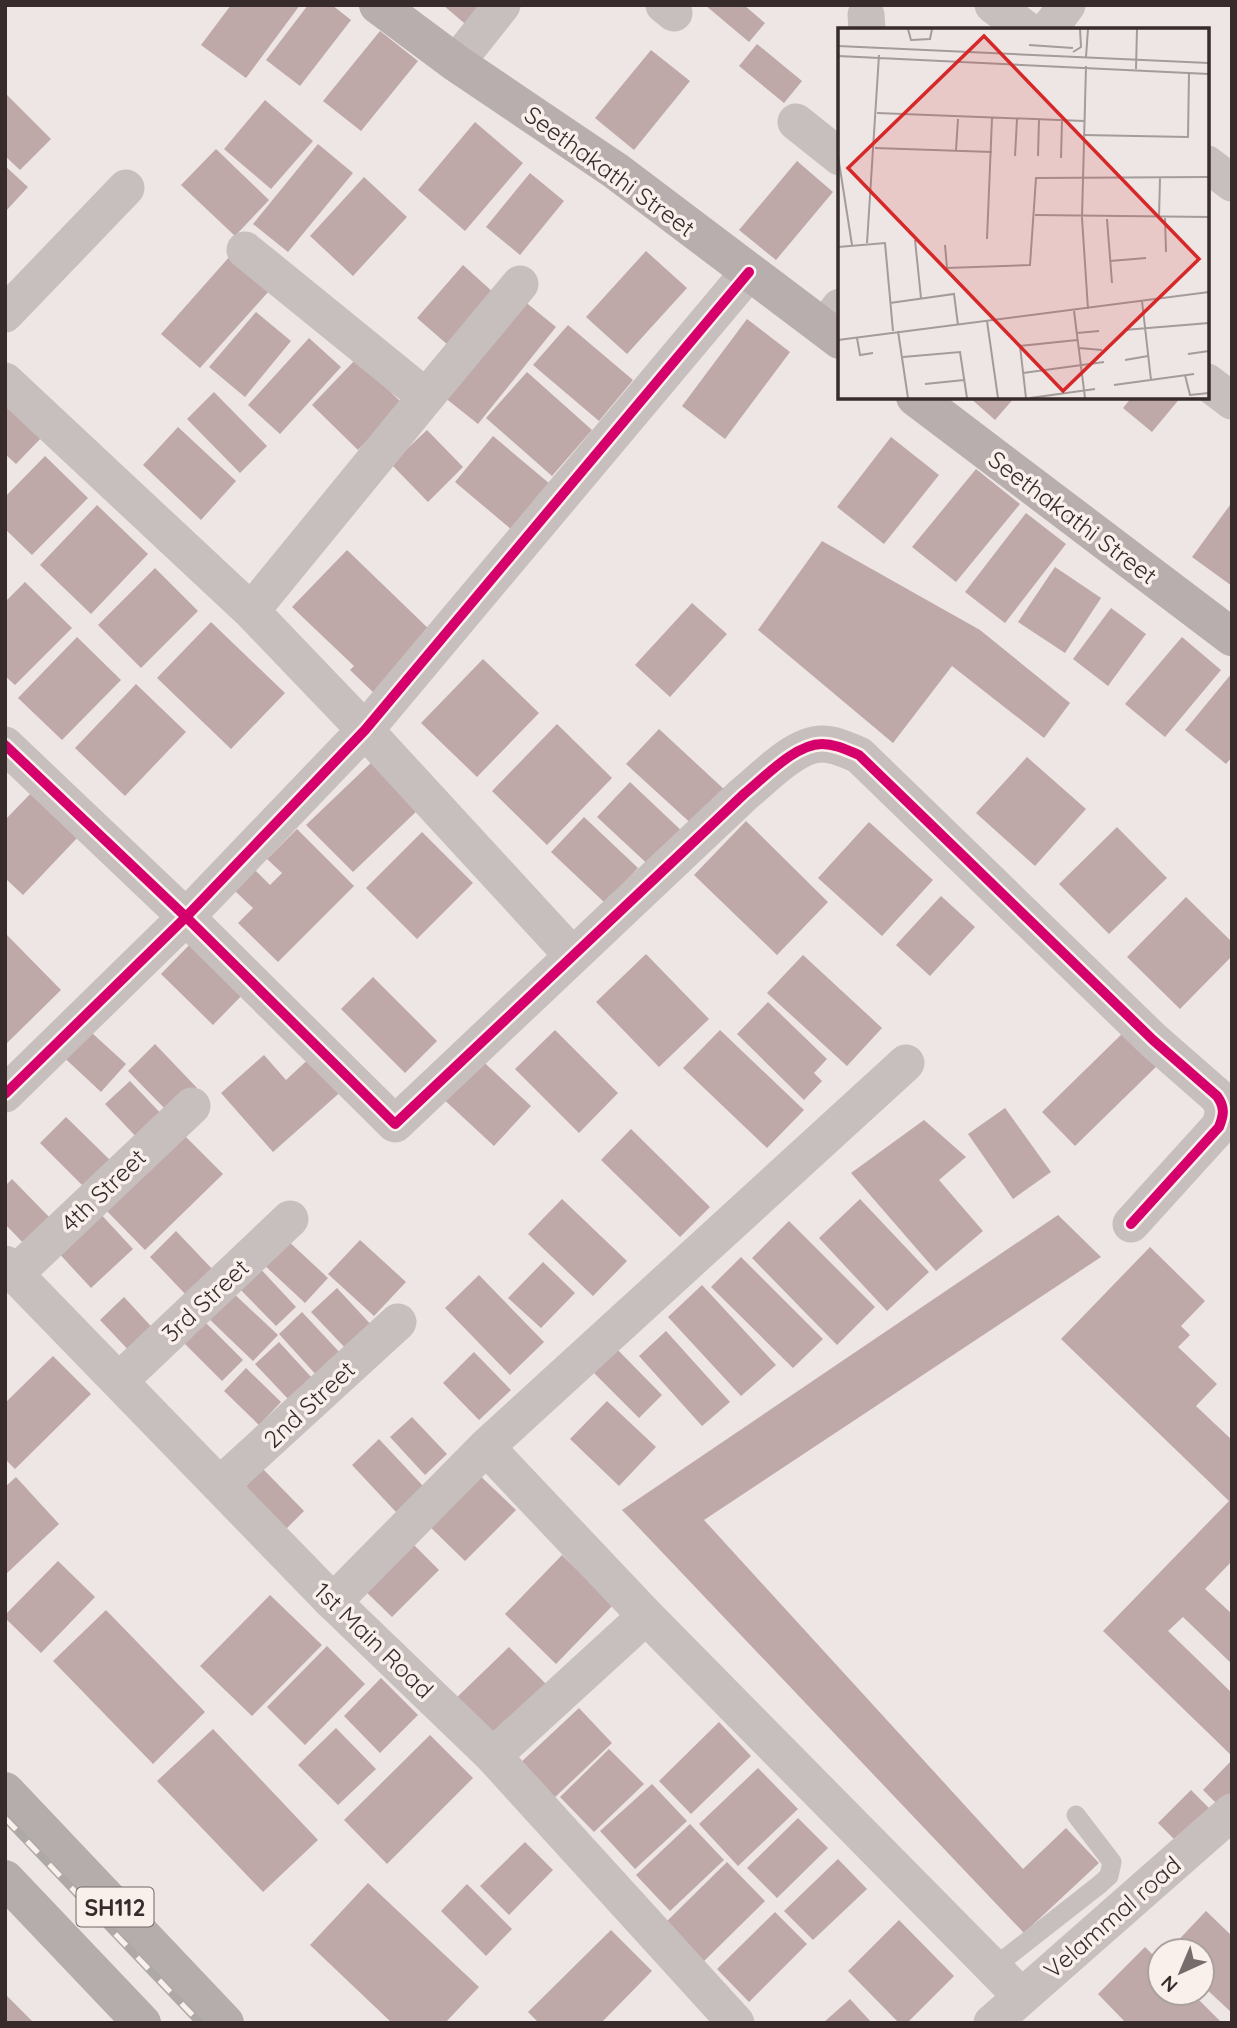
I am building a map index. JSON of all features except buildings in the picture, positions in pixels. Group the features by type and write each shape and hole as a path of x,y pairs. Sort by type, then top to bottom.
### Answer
{"main road":[{"name":"SH112","path":"5,1791 225,2023"},
{"name":"SH112","path":"5,1878 142,2023"}],"street":[{"name":"Seethakathi Street","path":"378,5 456,63 616,171 749,272 834,325"},
{"path":"456,63 502,5"},
{"path":"993,5 1024,28"},
{"path":"1049,28 1066,5"},
{"path":"796,122 838,155"},
{"path":"1209,166 1232,183"},
{"path":"5,314 126,188"},
{"path":"245,250 425,397"},
{"path":"5,1094 186,917 365,730 749,272"},
{"path":"251,611 520,284"},
{"path":"5,381 251,611 365,730 573,956"},
{"path":"1209,384 1232,401"},
{"name":"Seethakathi Street","path":"918,399 1232,637"},
{"path":"5,745 186,917 395,1124 744,794 798,749 821,743 838,746 859,755 1153,1040 1223,1104 1224,1116 1219,1127 1131,1224"},
{"path":"333,1602 486,1447 906,1063"},
{"name":"4th Street","path":"10,1269 192,1106"},
{"name":"3rd Street","path":"119,1381 290,1219"},
{"name":"1st Main Road","path":"10,1269 333,1602 493,1756 736,2023"},
{"name":"2nd Street","path":"220,1485 398,1322"},
{"path":"486,1447 646,1616 1021,1996"},
{"path":"493,1756 646,1616"},
{"name":"Velammal road","path":"992,2023 1021,1996 1076,1926 1232,1812"}],"lane":[{"path":"993,1968 1076,1926 1109,1876 1112,1862 1076,1815"}],"railway":[{"path":"5,1818 200,2023"}],"cycle path":[{"path":"5,1094 186,917 365,730 749,272"},
{"path":"5,745 186,917 395,1124 780,763 812,745 836,746 859,755 1153,1040 1220,1100 1223,1111 1219,1127 1131,1224"}]}
